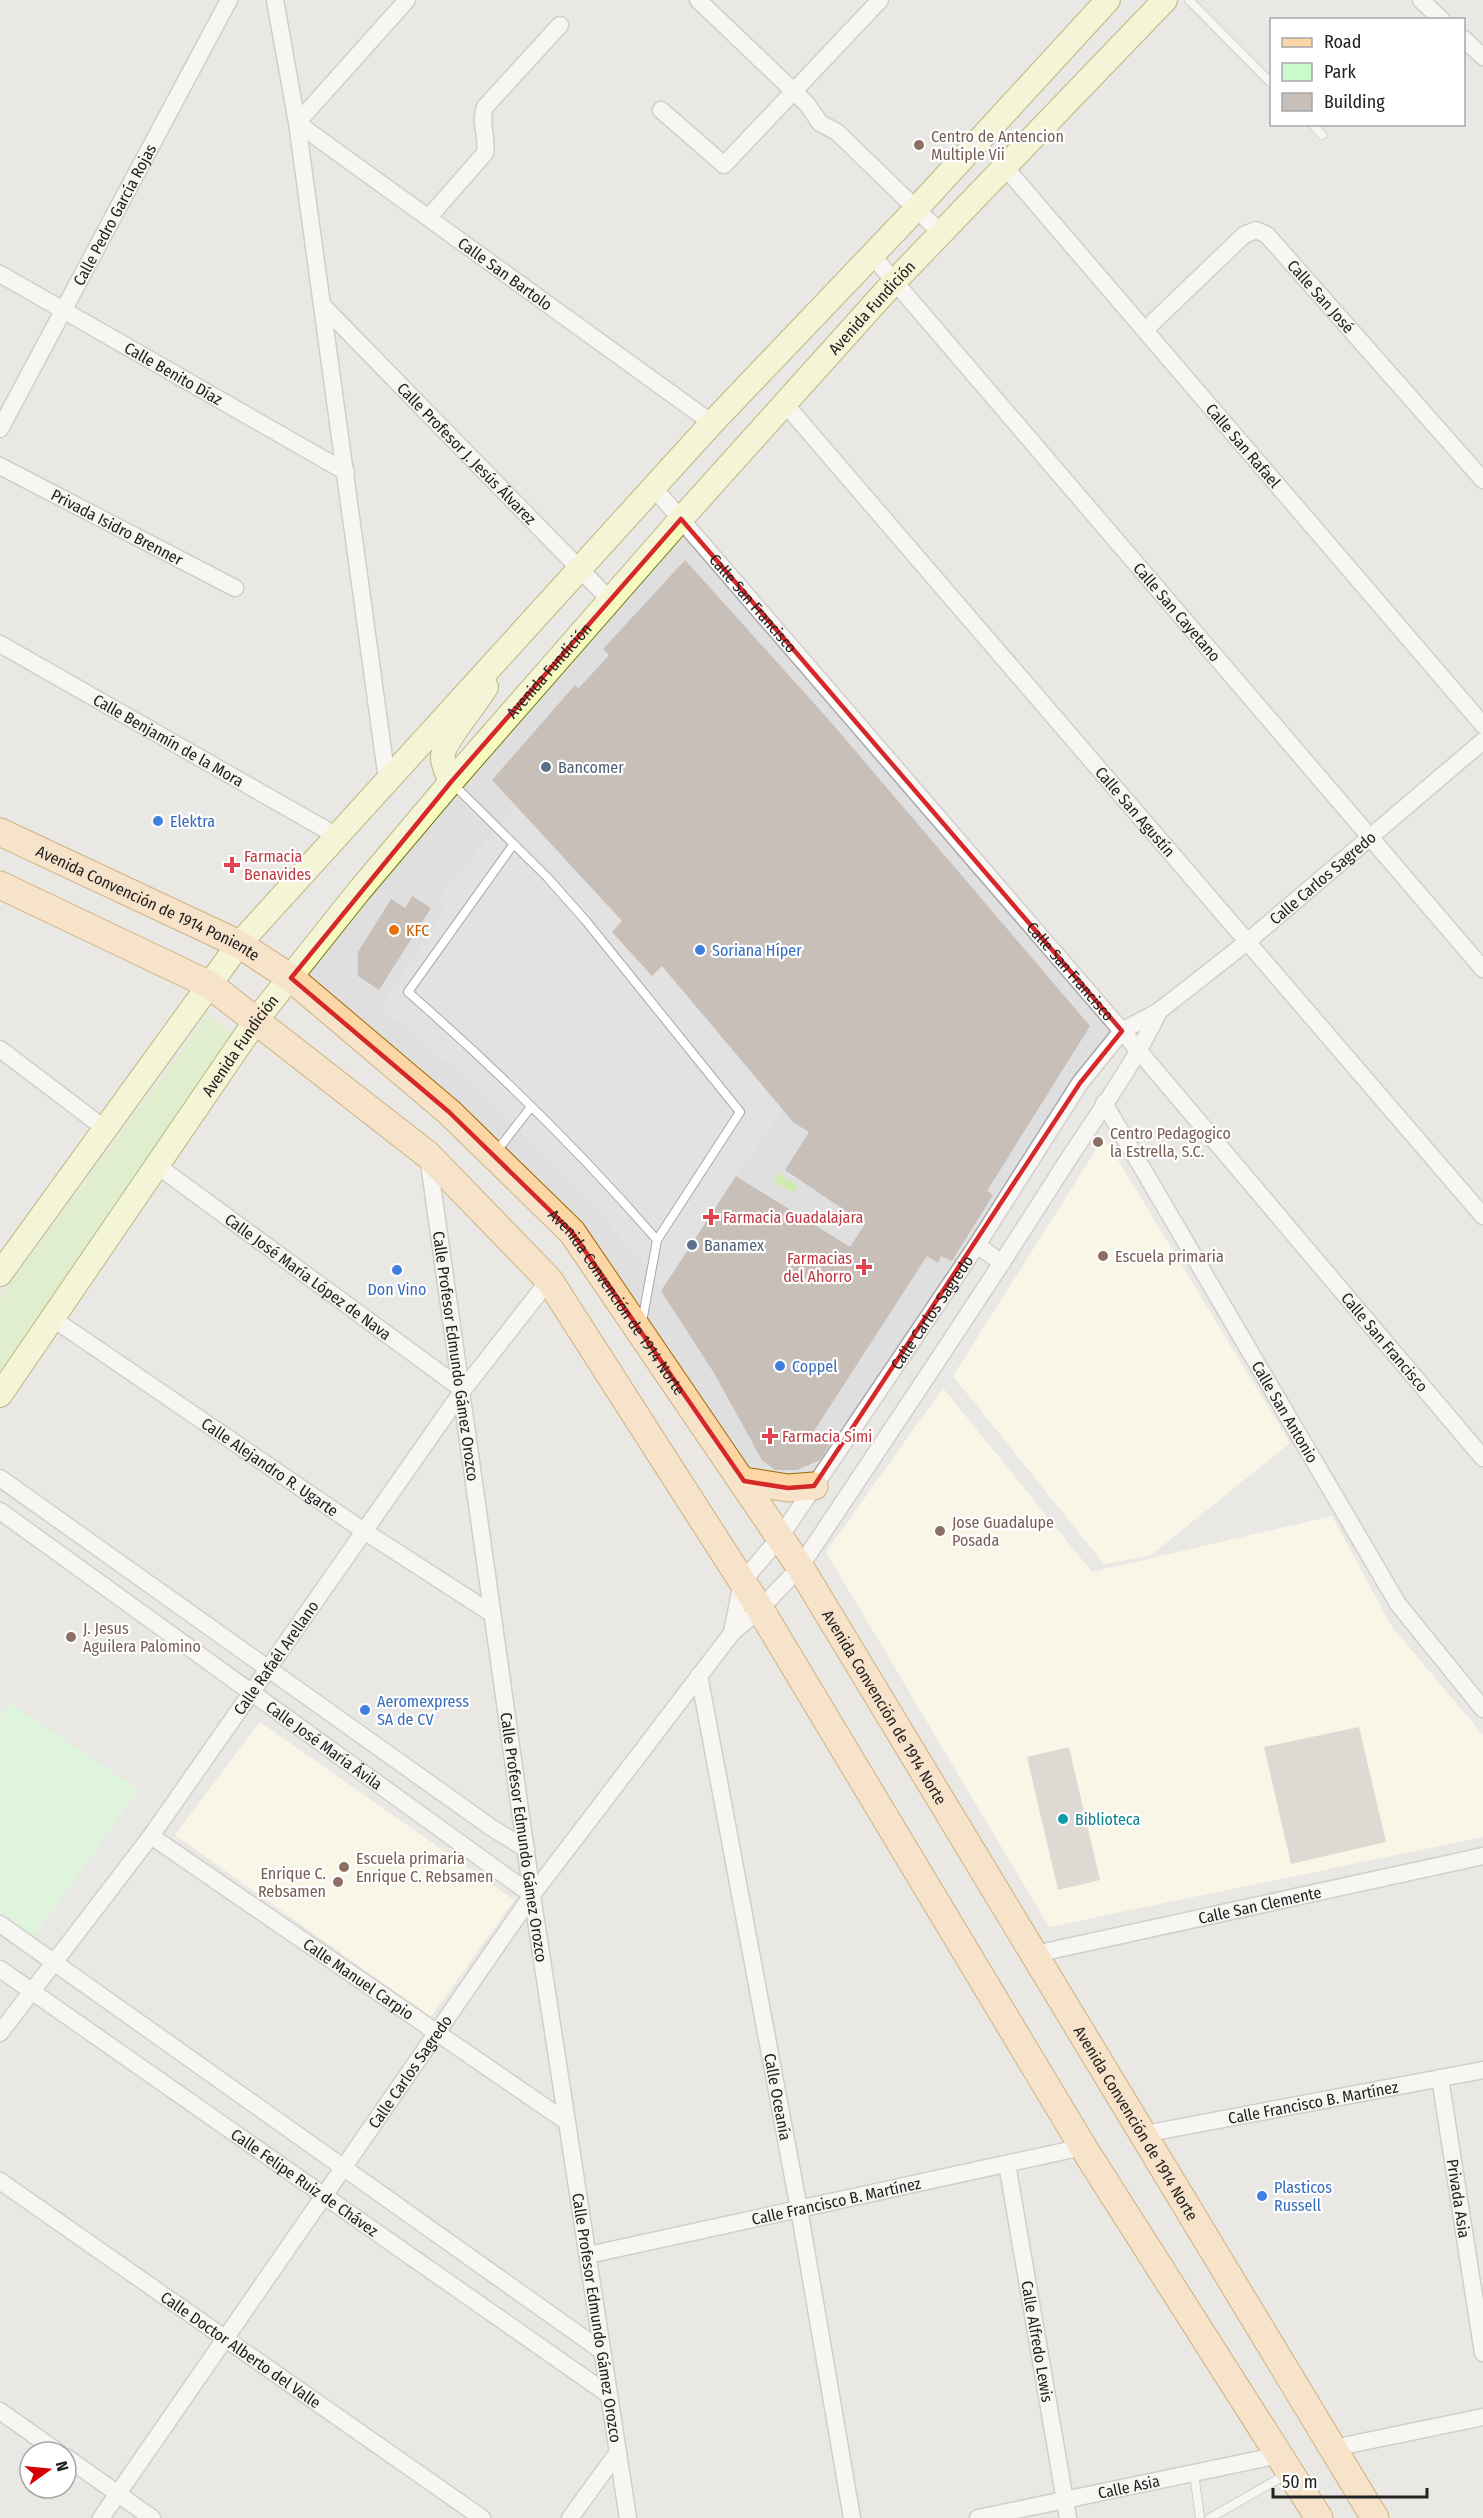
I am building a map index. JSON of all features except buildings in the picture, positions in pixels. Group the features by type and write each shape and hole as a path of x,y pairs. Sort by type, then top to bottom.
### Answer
{"main road":[{"name":"Avenida Convención de 1914 Poniente","path":"0,832 239,944 291,978"},
{"path":"0,885 210,985 428,1155 549,1280 760,1609 1083,2147 1285,2464 1316,2517"},
{"name":"Avenida Convención de 1914 Norte","path":"291,978 449,1112 572,1232 744,1481 800,1567 1375,2518"},
{"path":"744,1481 788,1488 814,1486"}],"street":[{"name":"Calle Pedro García Rojas","path":"0,429 229,0"},
{"path":"275,0 297,123 387,780"},
{"path":"297,123 407,0"},
{"path":"698,0 807,104 820,123 837,132 941,232"},
{"path":"661,110 724,165 880,0"},
{"path":"0,1274 239,944 712,423 916,208 1108,0"},
{"name":"Avenida Fundición","path":"0,1395 256,1019 451,782 681,519 786,405 894,282 1165,0"},
{"path":"1421,0 1440,18"},
{"path":"429,217 484,153 487,142 482,117 485,107 560,25"},
{"path":"1465,40 1483,57"},
{"name":"Calle San Bartolo","path":"297,123 712,423"},
{"name":"Calle San Rafael","path":"1004,166 1483,725"},
{"name":"Calle San José","path":"1145,330 1244,235 1256,230 1267,235 1483,480"},
{"name":"Calle San Cayetano","path":"871,254 1483,969"},
{"name":"Calle Benito Díaz","path":"0,274 346,472"},
{"name":"Calle Profesor J. Jesús Álvarez","path":"323,306 610,600"},
{"name":"Calle San Agustín","path":"786,405 1483,1216"},
{"name":"Privada Isidro Brenner","path":"0,466 235,588"},
{"name":"Calle San Francisco","path":"654,488 1140,1052 1483,1458"},
{"name":"Calle Benjamín de la Mora","path":"0,644 337,836"},
{"path":"451,782 442,758 445,743 476,706 488,683 494,662"},
{"name":"Calle Carlos Sagredo","path":"732,1633 742,1582 780,1537 977,1245 1080,1083 1122,1031 1159,1011 1247,942 1483,741"},
{"name":"Calle Carlos Sagredo","path":"100,2518 532,1895 732,1633 760,1609 800,1567 1002,1263 1104,1103 1140,1052 1159,1011"},
{"path":"0,1050 104,1128"},
{"name":"Calle San Antonio","path":"1104,1103 1398,1604 1483,1709"},
{"name":"Calle Profesor Edmundo Gámez Orozco","path":"428,1155 463,1390 491,1613 532,1895 628,2518"},
{"name":"Calle José María López de Nava","path":"156,1164 463,1390"},
{"path":"977,1245 1002,1263"},
{"name":"Calle Rafaél Arellano","path":"0,2033 151,1836 463,1390 549,1280"},
{"name":"Calle Alejandro R. Ugarte","path":"52,1318 364,1532 491,1613"},
{"name":"Calle José María Ávila","path":"0,1478 492,1828 526,1849"},
{"name":"Calle José María Ávila","path":"0,1511 252,1691 479,1859 532,1895"},
{"name":"Calle Oceanía","path":"699,1675 799,2209 852,2518"},
{"name":"Calle Manuel Carpio","path":"151,1836 567,2122"},
{"name":"Calle San Clemente","path":"1035,1954 1483,1856"},
{"name":"Calle Felipe Ruiz de Chávez","path":"0,1924 602,2351"},
{"name":"Calle Felipe Ruiz de Chávez","path":"0,1969 609,2395"},
{"name":"Calle Francisco B. Martínez","path":"1144,2134 1483,2070"},
{"name":"Privada Asia","path":"1440,2078 1483,2353"},
{"name":"Calle Francisco B. Martínez","path":"588,2255 1083,2147"},
{"name":"Calle Alfredo Lewis","path":"1007,2164 1068,2518"},
{"name":"Calle Doctor Alberto del Valle","path":"0,2181 482,2518"},
{"path":"0,2411 41,2440"},
{"path":"1333,2448 1483,2417"},
{"path":"570,2518 618,2452"},
{"name":"Calle Asia","path":"978,2518 1194,2473 1285,2464"},
{"path":"78,2466 152,2518"}],"lane":[{"path":"1189,0 1270,82"},
{"path":"1314,126 1322,135"},
{"path":"451,782 547,877 586,921 740,1112 657,1240 640,1331"},
{"path":"513,845 408,992 490,1064 616,1194 657,1240"},
{"path":"494,1155 531,1107"},
{"path":"1210,2518 1285,2464"},
{"path":"1194,2473 1200,2518"}],"highlighted area":[{"path":"681,519 1122,1031 1080,1083 814,1486 788,1488 744,1481 572,1232 449,1112 291,978 451,782"}],"shaded area":[{"path":"0,0 1483,0 1483,2518 0,2518"},
{"path":"848,126 894,166 893,178 845,137"},
{"path":"516,806 622,921 652,976 662,966 783,1110 736,1176 661,1291 650,1274 587,1197 472,1084 381,1007 446,909 436,900"},
{"name":"Escuela primaria","path":"1104,1137 1290,1443 1150,1556 1104,1564 953,1376"},
{"path":"943,1388 1092,1572 1332,1516 1392,1627 1483,1735 1483,1837 1049,1927 826,1552"},
{"name":"Escuela primaria Enrique C. Rebsamen","path":"260,1722 514,1900 431,2017 175,1835"}],"green space":[{"path":"208,1015 238,1039 0,1376 0,1298"},
{"path":"778,1173 798,1186 792,1193 773,1180"},
{"path":"10,1703 139,1790 33,1938 0,1914 0,1718"}],"place":[{"name":"Centro de Antencion Multiple Vii","path":"919,145"},
{"name":"Bancomer","path":"546,767"},
{"name":"Elektra","path":"158,821"},
{"name":"Farmacia Benavides","path":"232,865"},
{"name":"KFC","path":"394,930"},
{"name":"Soriana Híper","path":"700,950"},
{"name":"Centro Pedagogico la Estrella, S.C.","path":"1098,1142"},
{"name":"Farmacia Guadalajara","path":"711,1217"},
{"name":"Banamex","path":"692,1245"},
{"name":"Escuela primaria","path":"1103,1256"},
{"name":"Farmacias del Ahorro","path":"864,1267"},
{"name":"Don Vino","path":"397,1270"},
{"name":"Coppel","path":"780,1366"},
{"name":"Farmacia Simi","path":"770,1436"},
{"name":"Jose Guadalupe Posada","path":"940,1531"},
{"name":"J. Jesus Aguilera Palomino","path":"71,1637"},
{"name":"Aeromexpress SA de CV","path":"365,1710"},
{"name":"Biblioteca","path":"1063,1819"},
{"name":"Escuela primaria Enrique C. Rebsamen","path":"344,1867"},
{"name":"Enrique C. Rebsamen","path":"338,1882"},
{"name":"Plasticos Russell","path":"1262,2196"}]}
